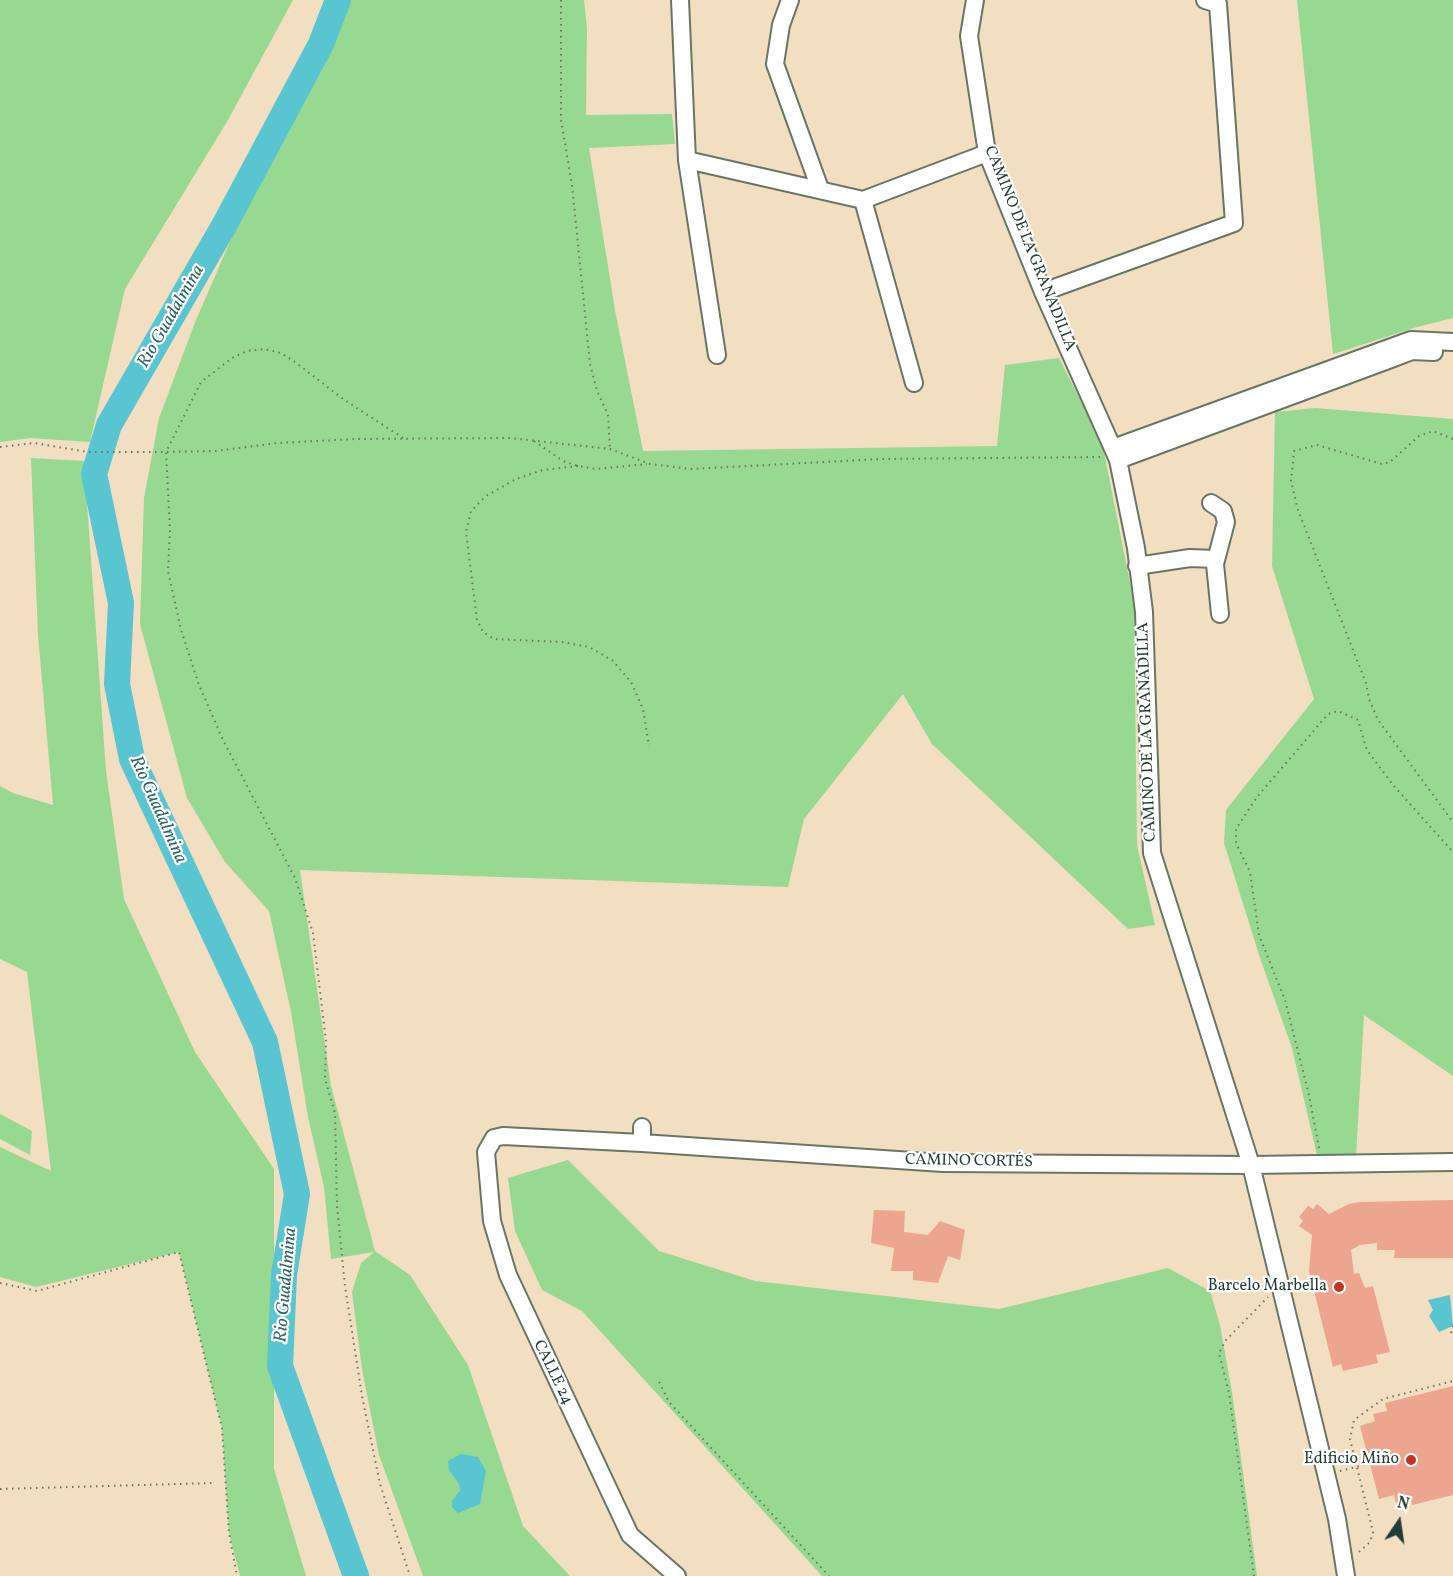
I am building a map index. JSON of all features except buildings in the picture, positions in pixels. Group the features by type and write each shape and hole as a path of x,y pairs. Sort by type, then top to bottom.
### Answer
{"street":[{"path":"680,0 687,160 717,355"},
{"path":"790,0 781,25 775,64 820,189"},
{"name":"CAMINO DE LA GRANADILLA","path":"975,0 969,36 987,153 1043,292 1116,454 1137,566 1146,652 1152,853 1251,1166 1327,1475 1346,1576"},
{"path":"1043,292 1234,223 1214,1"},
{"path":"687,160 863,200 987,153"},
{"path":"863,200 914,383"},
{"path":"1116,454 1411,346 1453,342"},
{"path":"1411,346 1453,353"},
{"path":"1211,503 1222,511 1226,522 1215,560 1220,614"},
{"path":"1137,566 1190,558 1215,560"},
{"name":"CAMINO CORTÉS","path":"489,1144 494,1138 502,1136 642,1135 943,1163 1251,1166 1453,1162"},
{"name":"CALLE 24","path":"489,1144 486,1162 492,1221 508,1275 630,1534 677,1576"}],"path":[{"path":"561,0 561,120 573,185 590,364 597,391 608,416 610,448"},
{"path":"404,438 343,399 296,362 281,353 264,349 247,351 232,358 201,382 166,452 170,530 168,571 181,630 199,685 223,740 295,878 313,933 326,1041 325,1079 335,1113 338,1206 345,1286 362,1396 380,1484 410,1576"},
{"path":"1453,439 1433,431 1419,436 1390,462 1382,464 1317,445 1294,451 1291,463 1291,481 1298,510 1366,683 1369,699 1378,720 1453,822"},
{"path":"0,447 34,443 87,452 166,452 216,451 277,443 404,438 532,440 610,448 650,464"},
{"path":"532,440 562,460 596,469 650,464 691,469 881,459 1096,459 1116,454"},
{"path":"578,466 543,471 516,479 486,496 471,511 466,532 477,620 483,632 494,639 562,642 589,647 612,660 631,682 643,709 649,746"},
{"path":"1322,1164 1309,1095 1285,1000 1259,935 1250,872 1236,843 1236,829 1257,797 1328,714 1338,711 1358,720 1367,750 1393,785 1453,852"},
{"path":"0,1282 37,1292 179,1252 222,1428 229,1533 237,1576"},
{"path":"1254,1576 1229,1394 1219,1353 1226,1340 1248,1316 1271,1294 1282,1292"},
{"path":"1452,1333 1453,1326"},
{"path":"1357,1560 1359,1551 1370,1542 1373,1532 1350,1432 1354,1420 1383,1400 1453,1381"},
{"path":"659,1382 669,1402 829,1576"},
{"path":"1327,1475 1364,1465"},
{"path":"0,1489 213,1483"}],"green space":[{"path":"0,0 293,0 228,120 125,289 90,442 30,438 0,442"},
{"path":"345,0 584,0 587,28 586,115 672,114 675,144 589,148 615,310 643,451 997,446 1005,365 1059,358 1102,442 1134,603 1137,845 1155,925 1128,929 932,744 903,694 804,819 788,887 300,870 331,1086 375,1251 410,1275 468,1365 523,1526 570,1576 423,1576 379,1455 362,1369 352,1292 361,1263 374,1252 331,1259 324,1187 308,1117 291,1012 269,911 225,862 187,798 140,624 144,498 159,418 196,320 252,191"},
{"path":"1297,0 1453,0 1453,318 1333,354"},
{"path":"1315,408 1453,419 1453,1076 1364,1015 1356,1157 1317,1155 1292,1048 1260,958 1224,843 1226,810 1314,699 1272,566 1275,412"},
{"path":"31,458 84,461 106,771 124,899 195,1052 274,1169 274,1469 306,1576 240,1576 229,1533 222,1428 179,1252 36,1287 0,1277 0,1147 51,1171 27,972 0,959 0,786 13,793 53,805 38,635"},
{"path":"0,1114 32,1131 30,1155 0,1139"},
{"path":"568,1160 659,1251 755,1281 999,1309 1168,1268 1210,1291 1220,1325 1232,1392 1257,1576 822,1576 582,1311 542,1290 515,1231 508,1178"}],"water":[{"path":"1450,1295 1453,1326 1439,1332 1429,1316 1433,1310 1428,1300"},
{"path":"461,1454 478,1457 486,1471 480,1504 458,1513 452,1507 452,1501 460,1490 459,1484 449,1470 448,1461"}],"waterway":[{"name":"Rio Guadalmina","path":"338,0 321,44 225,224 109,425 94,474 121,603 117,684 132,759 265,1042 297,1194 284,1275 280,1366 356,1576"}],"place":[{"name":"Barcelo Marbella","path":"1339,1287"},
{"name":"Edificio Miño","path":"1411,1460"}]}
